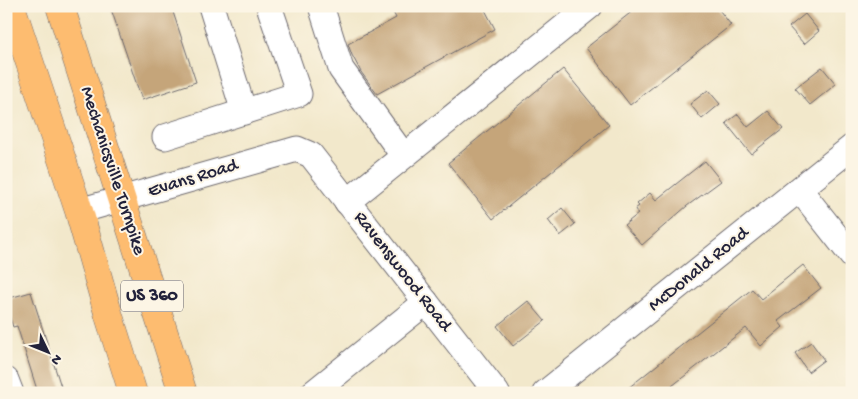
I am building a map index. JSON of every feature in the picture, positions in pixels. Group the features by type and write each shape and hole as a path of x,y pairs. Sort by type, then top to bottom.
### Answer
{"highway":[{"name":"US 360","path":"11,6 79,212 133,393"},
{"name":"Mechanicsville Turnpike","path":"60,6 183,393"}],"street":[{"path":"166,137 299,94 269,6"},
{"path":"321,6 342,68 403,155"},
{"path":"347,202 590,6"},
{"path":"217,8 244,112"},
{"name":"McDonald Road","path":"545,393 852,147"},
{"name":"Evans Road","path":"79,212 284,151 297,148 306,153"},
{"name":"Ravenswood Road","path":"306,153 311,155 497,393"},
{"path":"800,190 852,256"},
{"path":"313,393 426,302"},
{"path":"6,380 11,393"}],"building":[{"path":"110,6 171,6 196,82 142,100"},
{"path":"403,6 483,6 495,29 377,94 361,72 348,44 396,18 393,12"},
{"path":"639,6 716,6 731,25 630,105 586,48"},
{"path":"805,14 819,31 804,44 789,27"},
{"path":"822,67 836,84 810,105 795,88"},
{"path":"563,69 609,125 493,219 448,163"},
{"path":"708,90 720,104 702,119 690,104"},
{"path":"768,111 783,129 751,154 726,123 738,114 748,127"},
{"path":"705,161 721,181 687,206 642,245 624,225 638,214 635,209 639,206 637,204 650,193 656,200"},
{"path":"562,208 575,224 560,236 548,220"},
{"path":"803,265 821,288 778,321 783,327 761,346 746,328 663,393 622,393 752,289 761,299"},
{"path":"31,292 63,393 38,393 17,326 13,327 6,306 6,299"},
{"path":"528,301 545,321 513,346 497,326"},
{"path":"811,342 824,360 808,372 795,353"}]}
